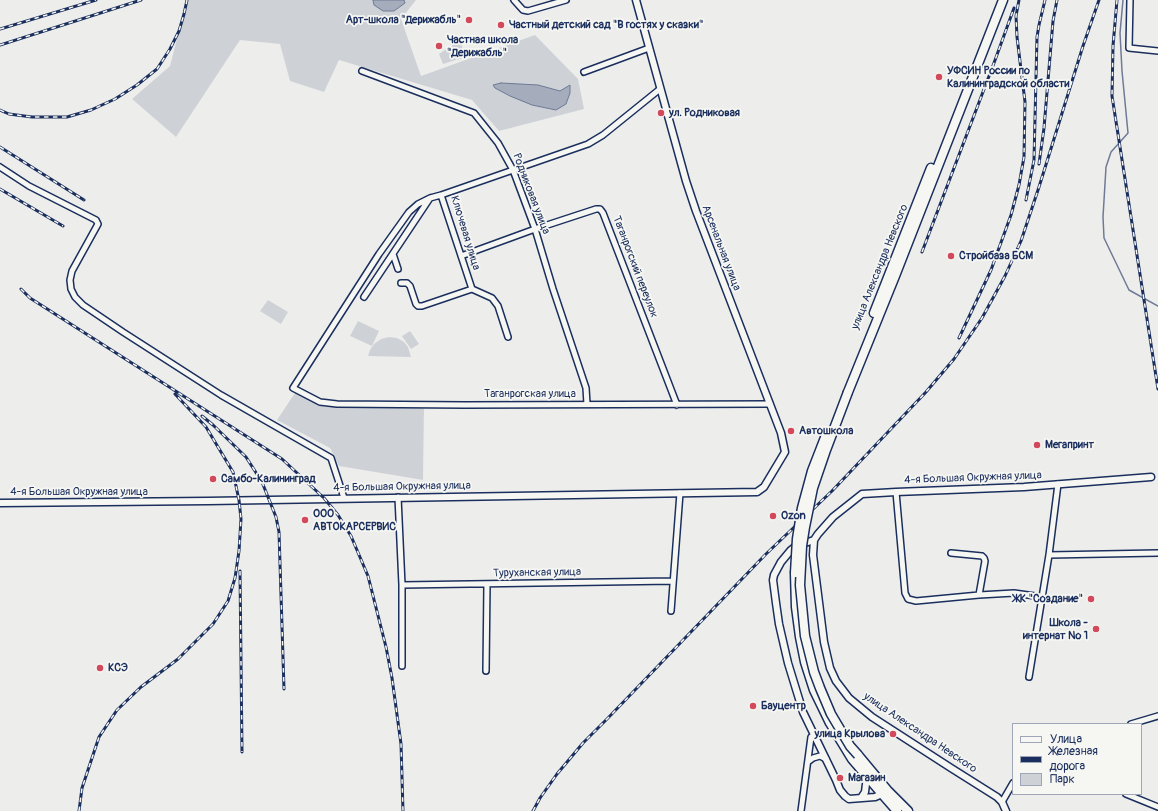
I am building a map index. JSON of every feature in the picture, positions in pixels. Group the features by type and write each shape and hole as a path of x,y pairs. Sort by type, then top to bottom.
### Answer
{"main road":[{"name":"улица Александра Невского","path":"855,757 830,723 814,690 804,656 800,637 795,573 797,540 802,508 812,471 845,392 998,0"},
{"path":"845,392 895,276 1003,0"},
{"path":"855,757 867,776 897,811"},
{"path":"855,757 908,811"}],"street":[{"path":"514,0 523,10 528,11 566,0"},
{"name":"Арсенальная улица","path":"636,0 696,212 781,433 785,452 767,484 757,492"},
{"path":"1130,0 1129,48 1158,51"},
{"path":"584,72 649,48"},
{"name":"Родниковая улица","path":"362,71 474,113 498,143 513,170 535,229 586,388 587,404"},
{"name":"Ключевая улица","path":"472,289 441,195 588,144 603,135 660,89"},
{"path":"0,167 28,186 96,220 98,224 75,266 70,280 71,289 75,297 83,305 221,395 331,458 344,498"},
{"path":"364,297 430,198 441,195"},
{"name":"Таганрогская улица","path":"430,198 418,204 409,212 379,254 293,388 320,402 337,404 770,404"},
{"name":"Таганрогский переулок","path":"461,256 535,229 600,209 604,213 677,404"},
{"path":"393,254 398,269"},
{"path":"401,282 407,283 410,286 418,306 422,306 472,289 492,298 498,306 508,337"},
{"name":"4-я Большая Окружная улица","path":"814,544 818,534 833,517 862,494 1058,484 1151,477"},
{"path":"1028,677 1049,555 1058,484"},
{"name":"4-я Большая Окружная улица","path":"0,502 139,502 757,492"},
{"path":"896,492 905,593 908,599 916,601 979,594 1014,593 1042,597"},
{"path":"671,611 680,493"},
{"path":"398,497 402,585 402,666"},
{"path":"814,544 798,549 785,557 774,575 773,580 779,624 788,663 799,700 840,790 849,799 875,797 882,794"},
{"name":"улица Александра Невского","path":"814,544 824,642 830,668 836,681 849,698 872,717 997,797 1002,802 1006,811"},
{"path":"951,553 982,556 984,558 979,594"},
{"path":"1049,555 1158,553"},
{"name":"Туруханская улица","path":"402,585 673,581"},
{"path":"486,670 487,584"},
{"path":"1134,723 1158,716"},
{"path":"801,811 809,761 811,736 814,735"},
{"path":"809,761 820,756 827,760"},
{"path":"861,798 864,792 867,776"},
{"path":"1002,802 1012,785"},
{"path":"1128,795 1158,807"}],"green space":[{"path":"187,0 416,0 401,19 421,76 535,35 578,79 584,109 499,131 472,100 339,60 324,92 290,81 280,44 240,40 176,137 132,99 170,66"},
{"path":"460,40 465,57 457,60 452,45"},
{"path":"451,46 456,60 443,64 439,54"},
{"path":"268,300 288,312 281,324 260,311"},
{"path":"358,321 379,331 372,346 350,336"},
{"path":"410,331 419,344 411,349 402,336"},
{"path":"389,337 397,338 404,342 408,347 411,357 368,356 374,344 381,339"},
{"path":"295,393 325,407 424,406 423,480 339,466 330,448 277,420"}],"water":[{"path":"373,0 404,0 405,3 394,11 383,11 374,5"},
{"path":"501,83 538,85 560,91 570,85 570,93 566,104 556,110 532,105 510,96 495,88 493,85"}],"waterway":[{"path":"1123,0 1120,33 1128,133 1111,152 1106,167 1103,217 1104,238 1129,290 1158,306"}],"railway":[{"path":"0,29 96,0"},
{"path":"0,45 141,0"},
{"path":"0,110 9,114 32,117 67,117 91,110 115,99 137,85 157,69 170,49 179,31 187,0"},
{"path":"959,338 991,270 1011,215 1019,185 1024,157 1025,102 1016,16 1019,0"},
{"path":"1026,200 1034,160 1037,37 1045,0"},
{"path":"1039,164 1044,128 1053,21 1057,0"},
{"path":"533,811 540,798 557,774 583,743 766,554 832,491 926,392 954,359 982,318 1005,276 1021,241 1099,0"},
{"path":"1117,0 1113,46 1112,96 1158,389"},
{"path":"922,252 1014,8"},
{"path":"0,147 84,200"},
{"path":"0,189 63,226"},
{"path":"21,289 30,298 282,459 324,498 338,515 351,536 368,576 386,647 401,744 403,811"},
{"path":"79,811 82,788 99,737 117,710 141,687 178,659 213,624 228,601 235,578 239,551 241,519 239,500 233,472 206,427 175,394"},
{"path":"202,416 246,457 262,482 276,517 279,532 284,689"},
{"path":"240,571 242,752"}],"place":[{"name":"Арт-школа \"Дерижабль\"","path":"469,20"},
{"name":"Частный детский сад \"В гостях у сказки\"","path":"501,25"},
{"name":"Частная школа \"Дерижабль\"","path":"439,46"},
{"name":"УФСИН России по Калининградской области","path":"939,77"},
{"name":"ул. Родниковая","path":"661,113"},
{"name":"Стройбаза БСМ","path":"951,256"},
{"name":"Автошкола","path":"791,431"},
{"name":"Мегапринт","path":"1037,445"},
{"name":"Самбо-Калининград","path":"213,479"},
{"name":"Ozon","path":"773,516"},
{"name":"ООО АВТОКАРСЕРВИС","path":"305,520"},
{"name":"ЖК \"Создание\"","path":"1091,599"},
{"name":"Школа - интернат № 1","path":"1096,629"},
{"name":"КСЭ","path":"100,668"},
{"name":"Бауцентр","path":"753,706"},
{"name":"улица Крылова","path":"893,734"},
{"name":"Магазин","path":"840,778"}]}
